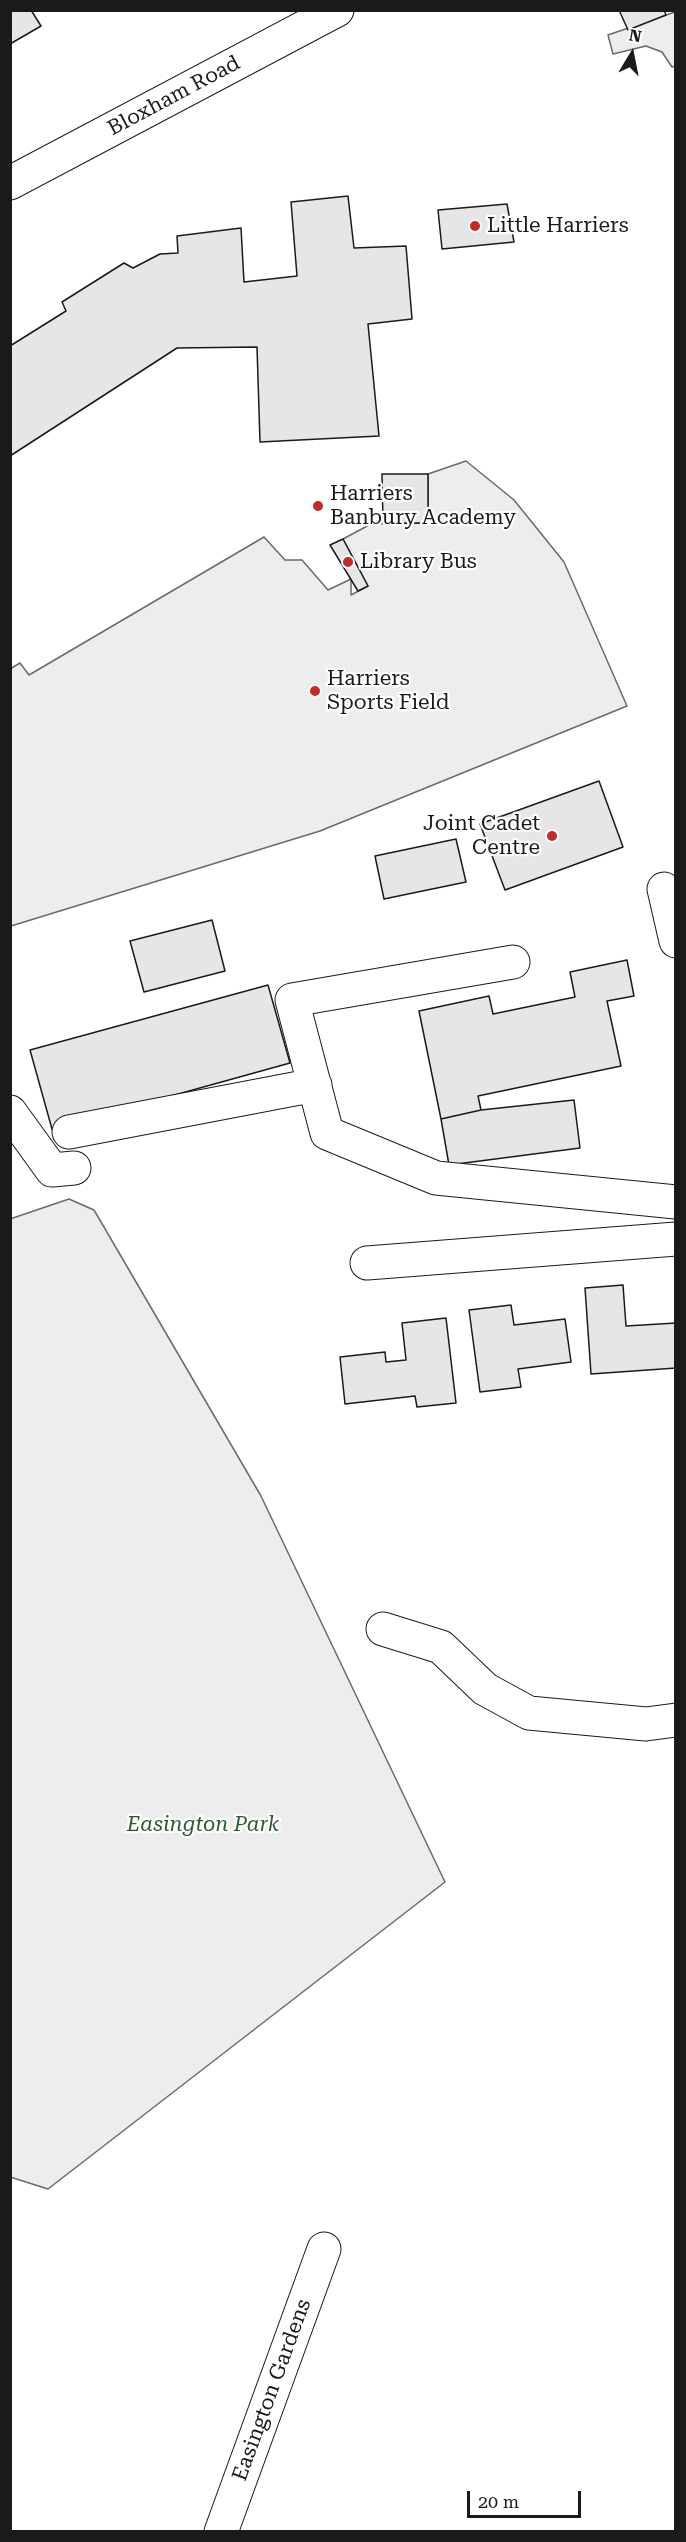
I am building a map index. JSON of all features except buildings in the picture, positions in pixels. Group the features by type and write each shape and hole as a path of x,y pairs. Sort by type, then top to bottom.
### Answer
{"street":[{"name":"Bloxham Road","path":"10,183 320,14"},
{"path":"664,890 675,940"},
{"path":"513,962 292,1000 327,1133 436,1178 675,1202"},
{"path":"69,1132 315,1085"},
{"path":"10,1112 63,1169"},
{"path":"367,1263 675,1239"},
{"path":"383,1629 441,1647 485,1689 529,1713 646,1724 675,1720"},
{"name":"Easington Gardens","path":"221,2532 324,2249"}],"green space":[{"path":"675,12 675,66 672,67 662,52 646,46 613,54 608,35"},
{"name":"Harriers Sports Field","path":"466,461 514,500 564,562 627,706 320,831 11,926 10,669 20,663 29,675 264,537 285,560 302,560 328,590 351,579 351,595 368,586 343,539 371,524 428,523 428,474"},
{"name":"Easington Park","path":"69,1199 94,1210 261,1496 445,1882 48,2189 10,2177 10,1219"}],"place":[{"name":"Little Harriers","path":"475,226"},
{"name":"Harriers Banbury Academy","path":"318,506"},
{"name":"Library Bus","path":"348,562"},
{"name":"Harriers Sports Field","path":"315,691"},
{"name":"Joint Cadet Centre","path":"552,836"}]}
